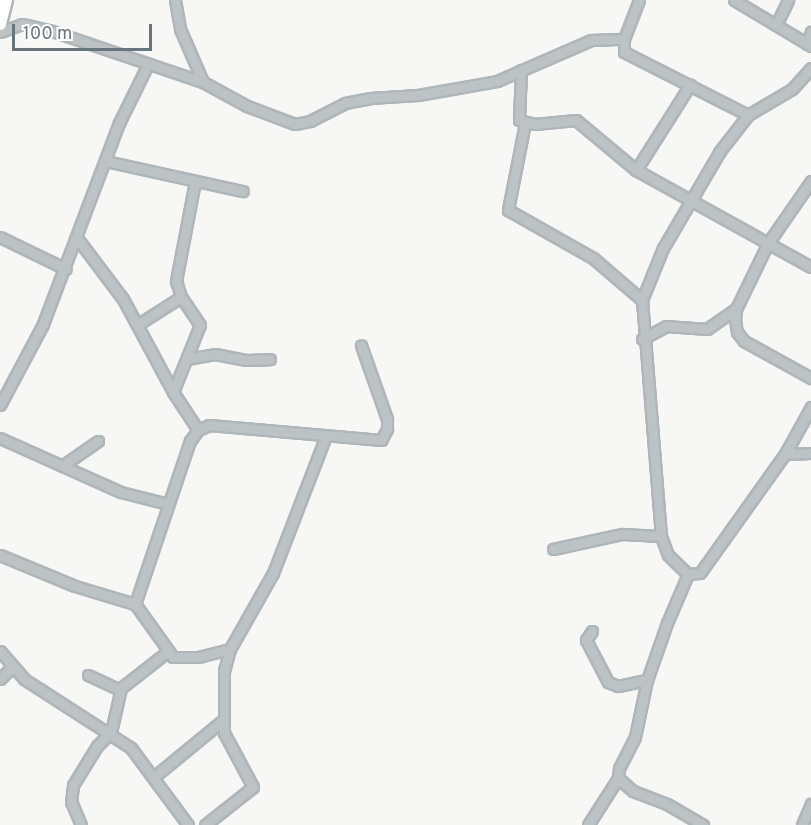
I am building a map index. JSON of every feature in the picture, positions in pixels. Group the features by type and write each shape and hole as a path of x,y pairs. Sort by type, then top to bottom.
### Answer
{"street":[{"path":"0,24 6,0"},
{"path":"175,0 180,29 203,82"},
{"path":"639,0 624,39 624,52 748,115"},
{"path":"734,0 809,45 811,32"},
{"path":"776,25 788,0"},
{"path":"0,32 22,24 32,25 203,82 247,106 295,124 310,121 345,103 462,88 497,81 591,40 624,39"},
{"path":"0,405 22,368 66,269 119,123 148,64"},
{"path":"811,68 792,89 748,115 720,152 653,269 642,300 642,339 661,536 668,555 688,573 700,573 707,568 785,454 811,407"},
{"path":"521,70 517,112 519,120 525,123 576,120 636,170 690,202 811,267"},
{"path":"636,170 690,85"},
{"path":"525,123 508,210 592,258 642,300"},
{"path":"106,161 243,191"},
{"path":"173,392 200,325 181,297 176,264 195,180"},
{"path":"811,181 768,243 736,309 737,332 744,341 811,378"},
{"path":"0,237 66,269"},
{"path":"77,238 123,298 173,392 198,430"},
{"path":"137,325 181,297"},
{"path":"642,339 666,326 707,329 736,309"},
{"path":"135,604 190,441 198,430 209,425 376,441 385,435 382,400 361,345"},
{"path":"187,359 215,354 246,360 270,358"},
{"path":"205,825 253,787 234,755 222,722 224,671 230,649 273,573 326,436"},
{"path":"0,438 121,492 168,504"},
{"path":"62,466 98,441"},
{"path":"785,454 811,453"},
{"path":"553,549 622,534 661,536"},
{"path":"0,555 75,586 135,604 167,652 182,659 230,649"},
{"path":"588,825 618,778 638,727 647,680 688,573"},
{"path":"592,631 586,640 608,682 618,686 647,680"},
{"path":"0,651 11,668 111,732 137,754 184,823"},
{"path":"81,825 70,802 73,785 92,753 111,732 120,690 167,652"},
{"path":"0,679 11,668"},
{"path":"88,675 120,690"},
{"path":"154,776 222,722"},
{"path":"618,778 633,791 684,812 703,825"},
{"path":"802,825 811,804"},
{"path":"684,812 689,825"}]}
